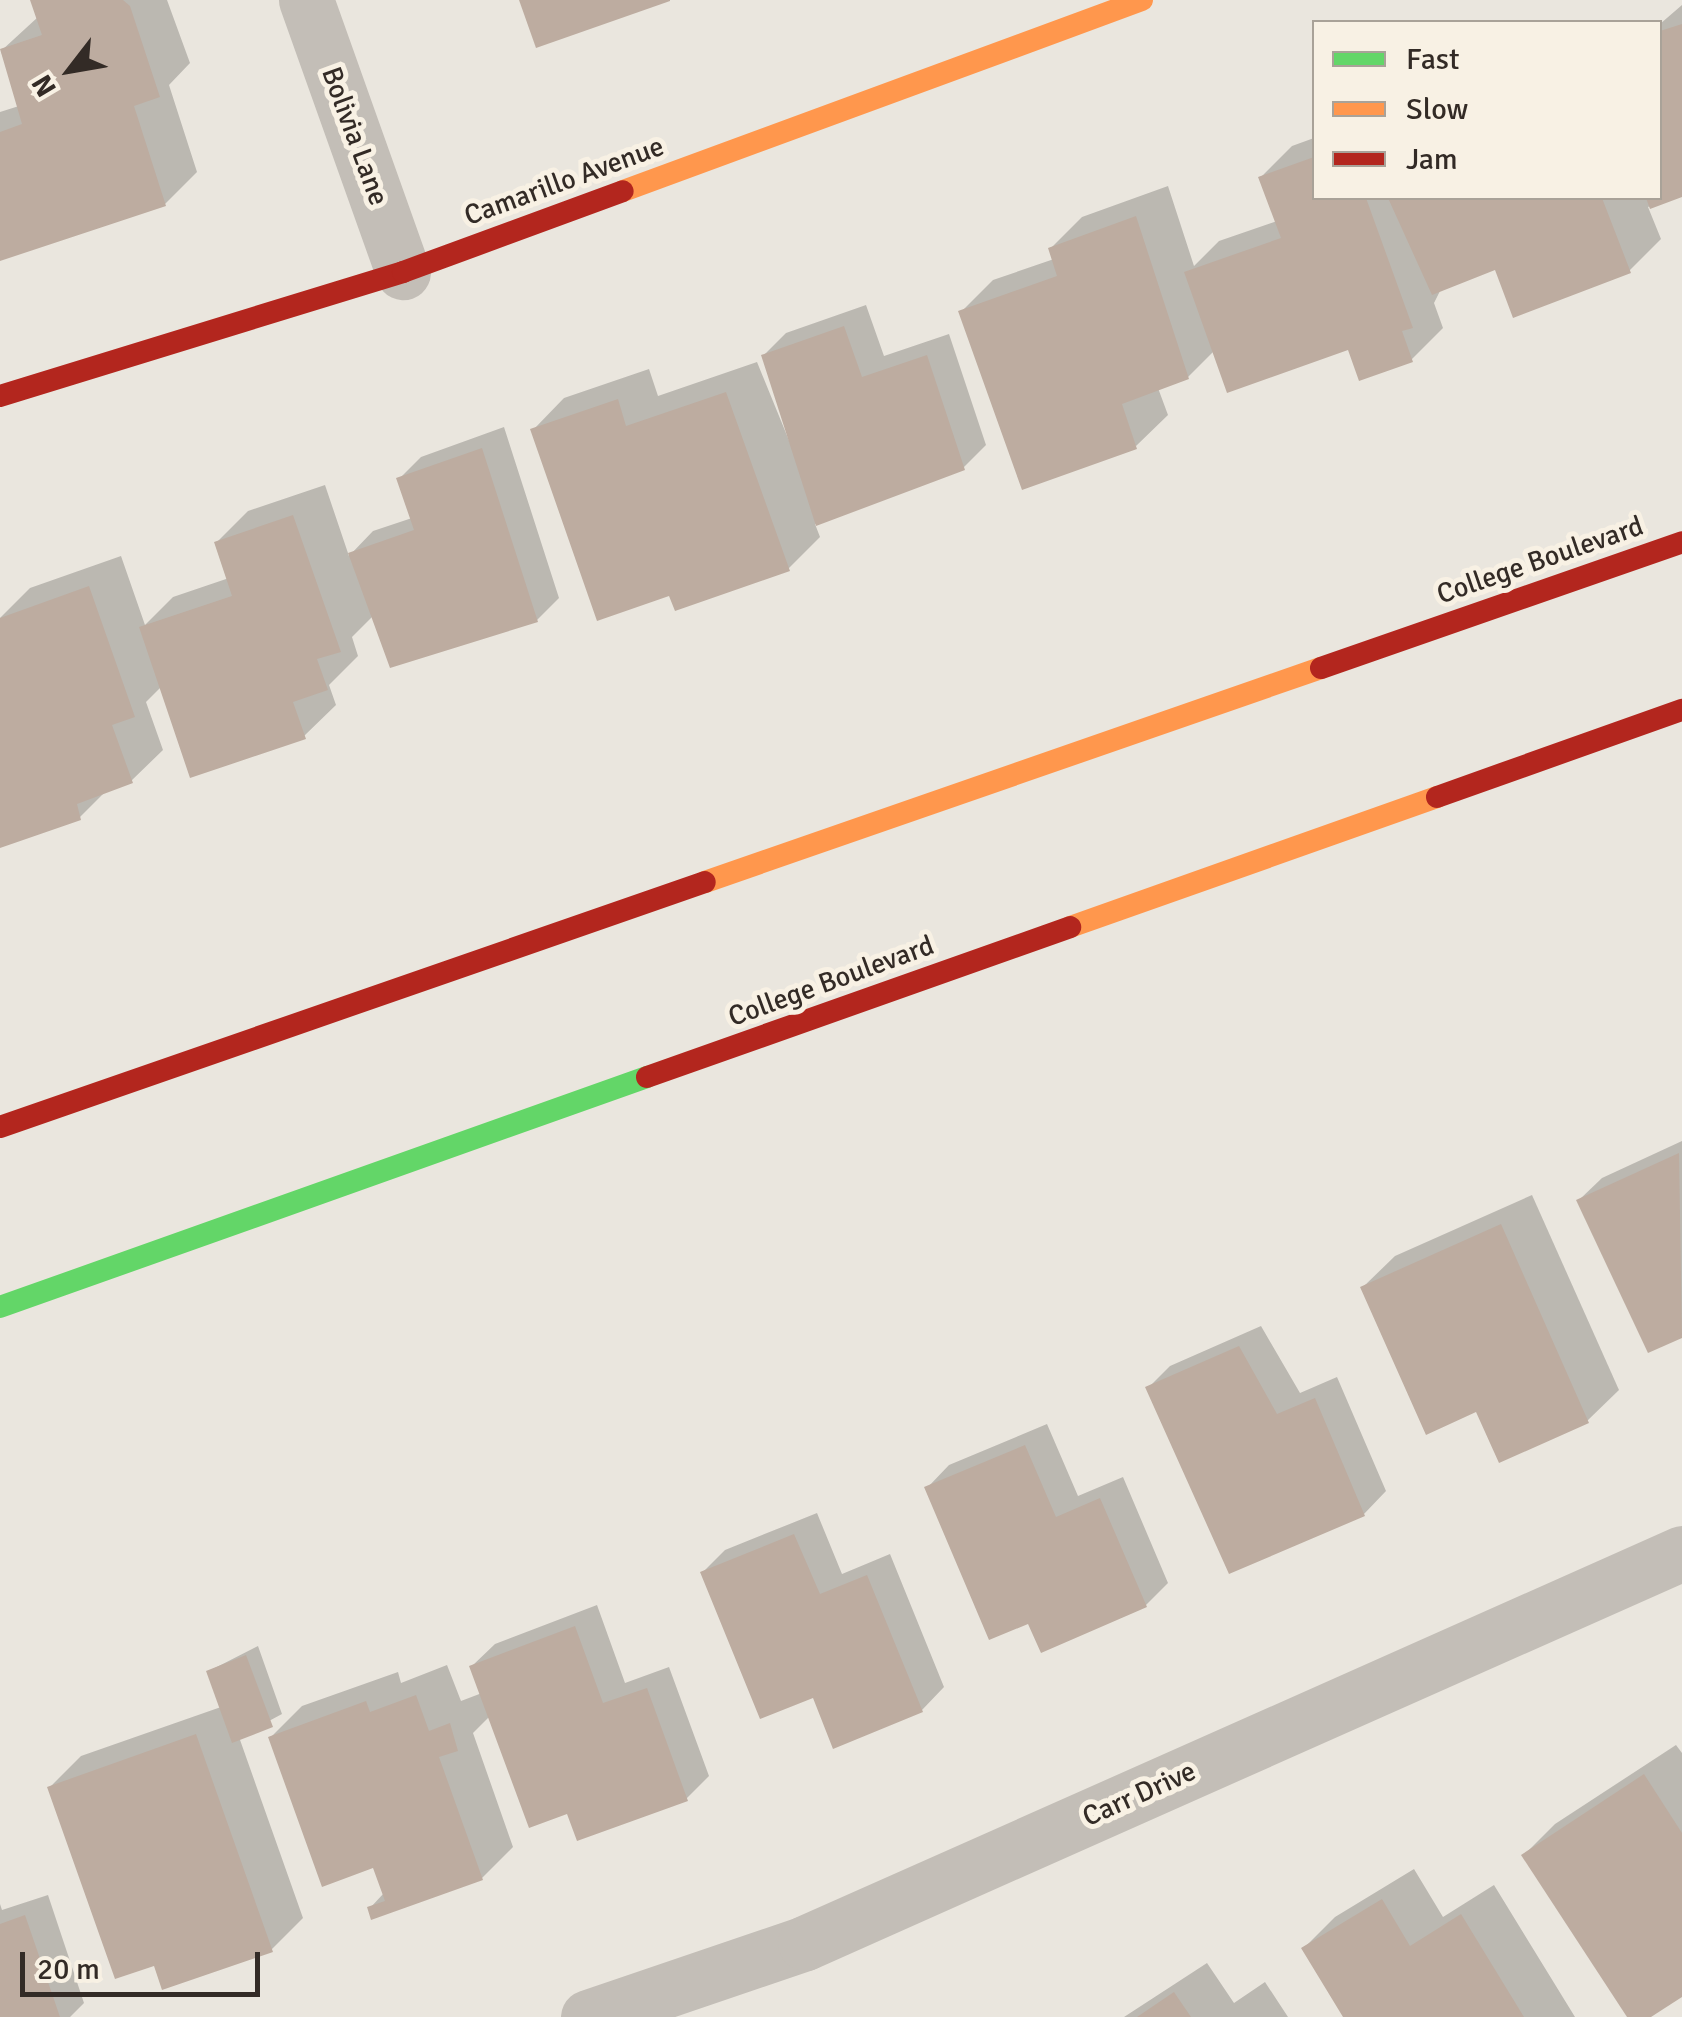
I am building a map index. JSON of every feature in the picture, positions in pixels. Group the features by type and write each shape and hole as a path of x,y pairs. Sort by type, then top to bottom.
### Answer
{"main road":[{"name":"Camarillo Avenue","path":"0,396 403,272 1142,0"},
{"name":"College Boulevard","path":"0,1126 1682,542"},
{"name":"College Boulevard","path":"0,1308 1682,710"}],"street":[{"name":"Bolivia Lane","path":"306,0 403,272"},
{"name":"Carr Drive","path":"588,2017 804,1943 1682,1553"}],"building":[{"path":"30,0 123,0 130,6 160,97 134,106 166,206 0,261 0,132 22,124 0,49 42,35"},
{"path":"519,0 670,0 670,1 536,48"},
{"path":"1682,24 1682,197 1650,209 1647,200 1662,200 1662,30"},
{"path":"1312,158 1312,200 1367,200 1413,328 1402,331 1413,362 1359,381 1348,350 1227,393 1184,272 1281,238 1258,177"},
{"path":"1389,200 1603,200 1631,273 1513,318 1495,270 1432,295"},
{"path":"1136,216 1189,379 1122,404 1137,449 1022,490 958,311 1057,276 1048,248"},
{"path":"844,326 862,377 927,355 965,470 816,526 761,355"},
{"path":"726,392 790,571 675,611 669,596 597,621 530,429 618,399 626,426"},
{"path":"482,448 538,622 390,668 348,553 414,530 396,478"},
{"path":"293,515 341,652 317,659 328,690 293,702 306,739 190,778 139,627 232,596 214,542"},
{"path":"89,586 135,717 112,725 133,783 77,804 81,820 0,848 0,618"},
{"path":"1679,1153 1682,1338 1648,1353 1576,1200"},
{"path":"1501,1224 1589,1423 1499,1463 1476,1412 1426,1435 1360,1287"},
{"path":"1239,1346 1277,1414 1315,1398 1365,1516 1229,1574 1145,1387"},
{"path":"1025,1445 1056,1517 1100,1498 1147,1607 1041,1653 1028,1624 989,1640 924,1487"},
{"path":"794,1534 820,1594 867,1575 923,1712 833,1749 813,1698 760,1719 700,1572"},
{"path":"575,1626 603,1703 647,1688 688,1801 577,1841 567,1814 529,1828 469,1666"},
{"path":"246,1655 273,1727 232,1743 206,1671"},
{"path":"416,1695 429,1731 450,1723 458,1751 439,1757 483,1880 371,1920 367,1907 385,1901 373,1868 322,1887 268,1737 366,1701 370,1712"},
{"path":"196,1734 273,1952 162,1990 154,1966 115,1979 47,1787"},
{"path":"1644,1774 1682,1833 1682,1997 1651,2017 1627,2017 1521,1855"},
{"path":"1382,1899 1410,1946 1461,1914 1524,2017 1343,2017 1301,1948"},
{"path":"25,1915 60,2017 0,2017 0,1924"},
{"path":"1174,1992 1191,2017 1137,2017"}],"traffic: fast":[{"path":"0,1307 647,1077"}],"traffic: slow":[{"path":"623,191 1142,0"},
{"path":"705,882 1321,668"},
{"path":"1070,927 1437,797"}],"traffic: jam":[{"path":"0,396 403,272 623,191"},
{"path":"1321,668 1682,542"},
{"path":"1437,797 1682,710"},
{"path":"0,1127 705,882"},
{"path":"647,1077 1070,927"}]}
